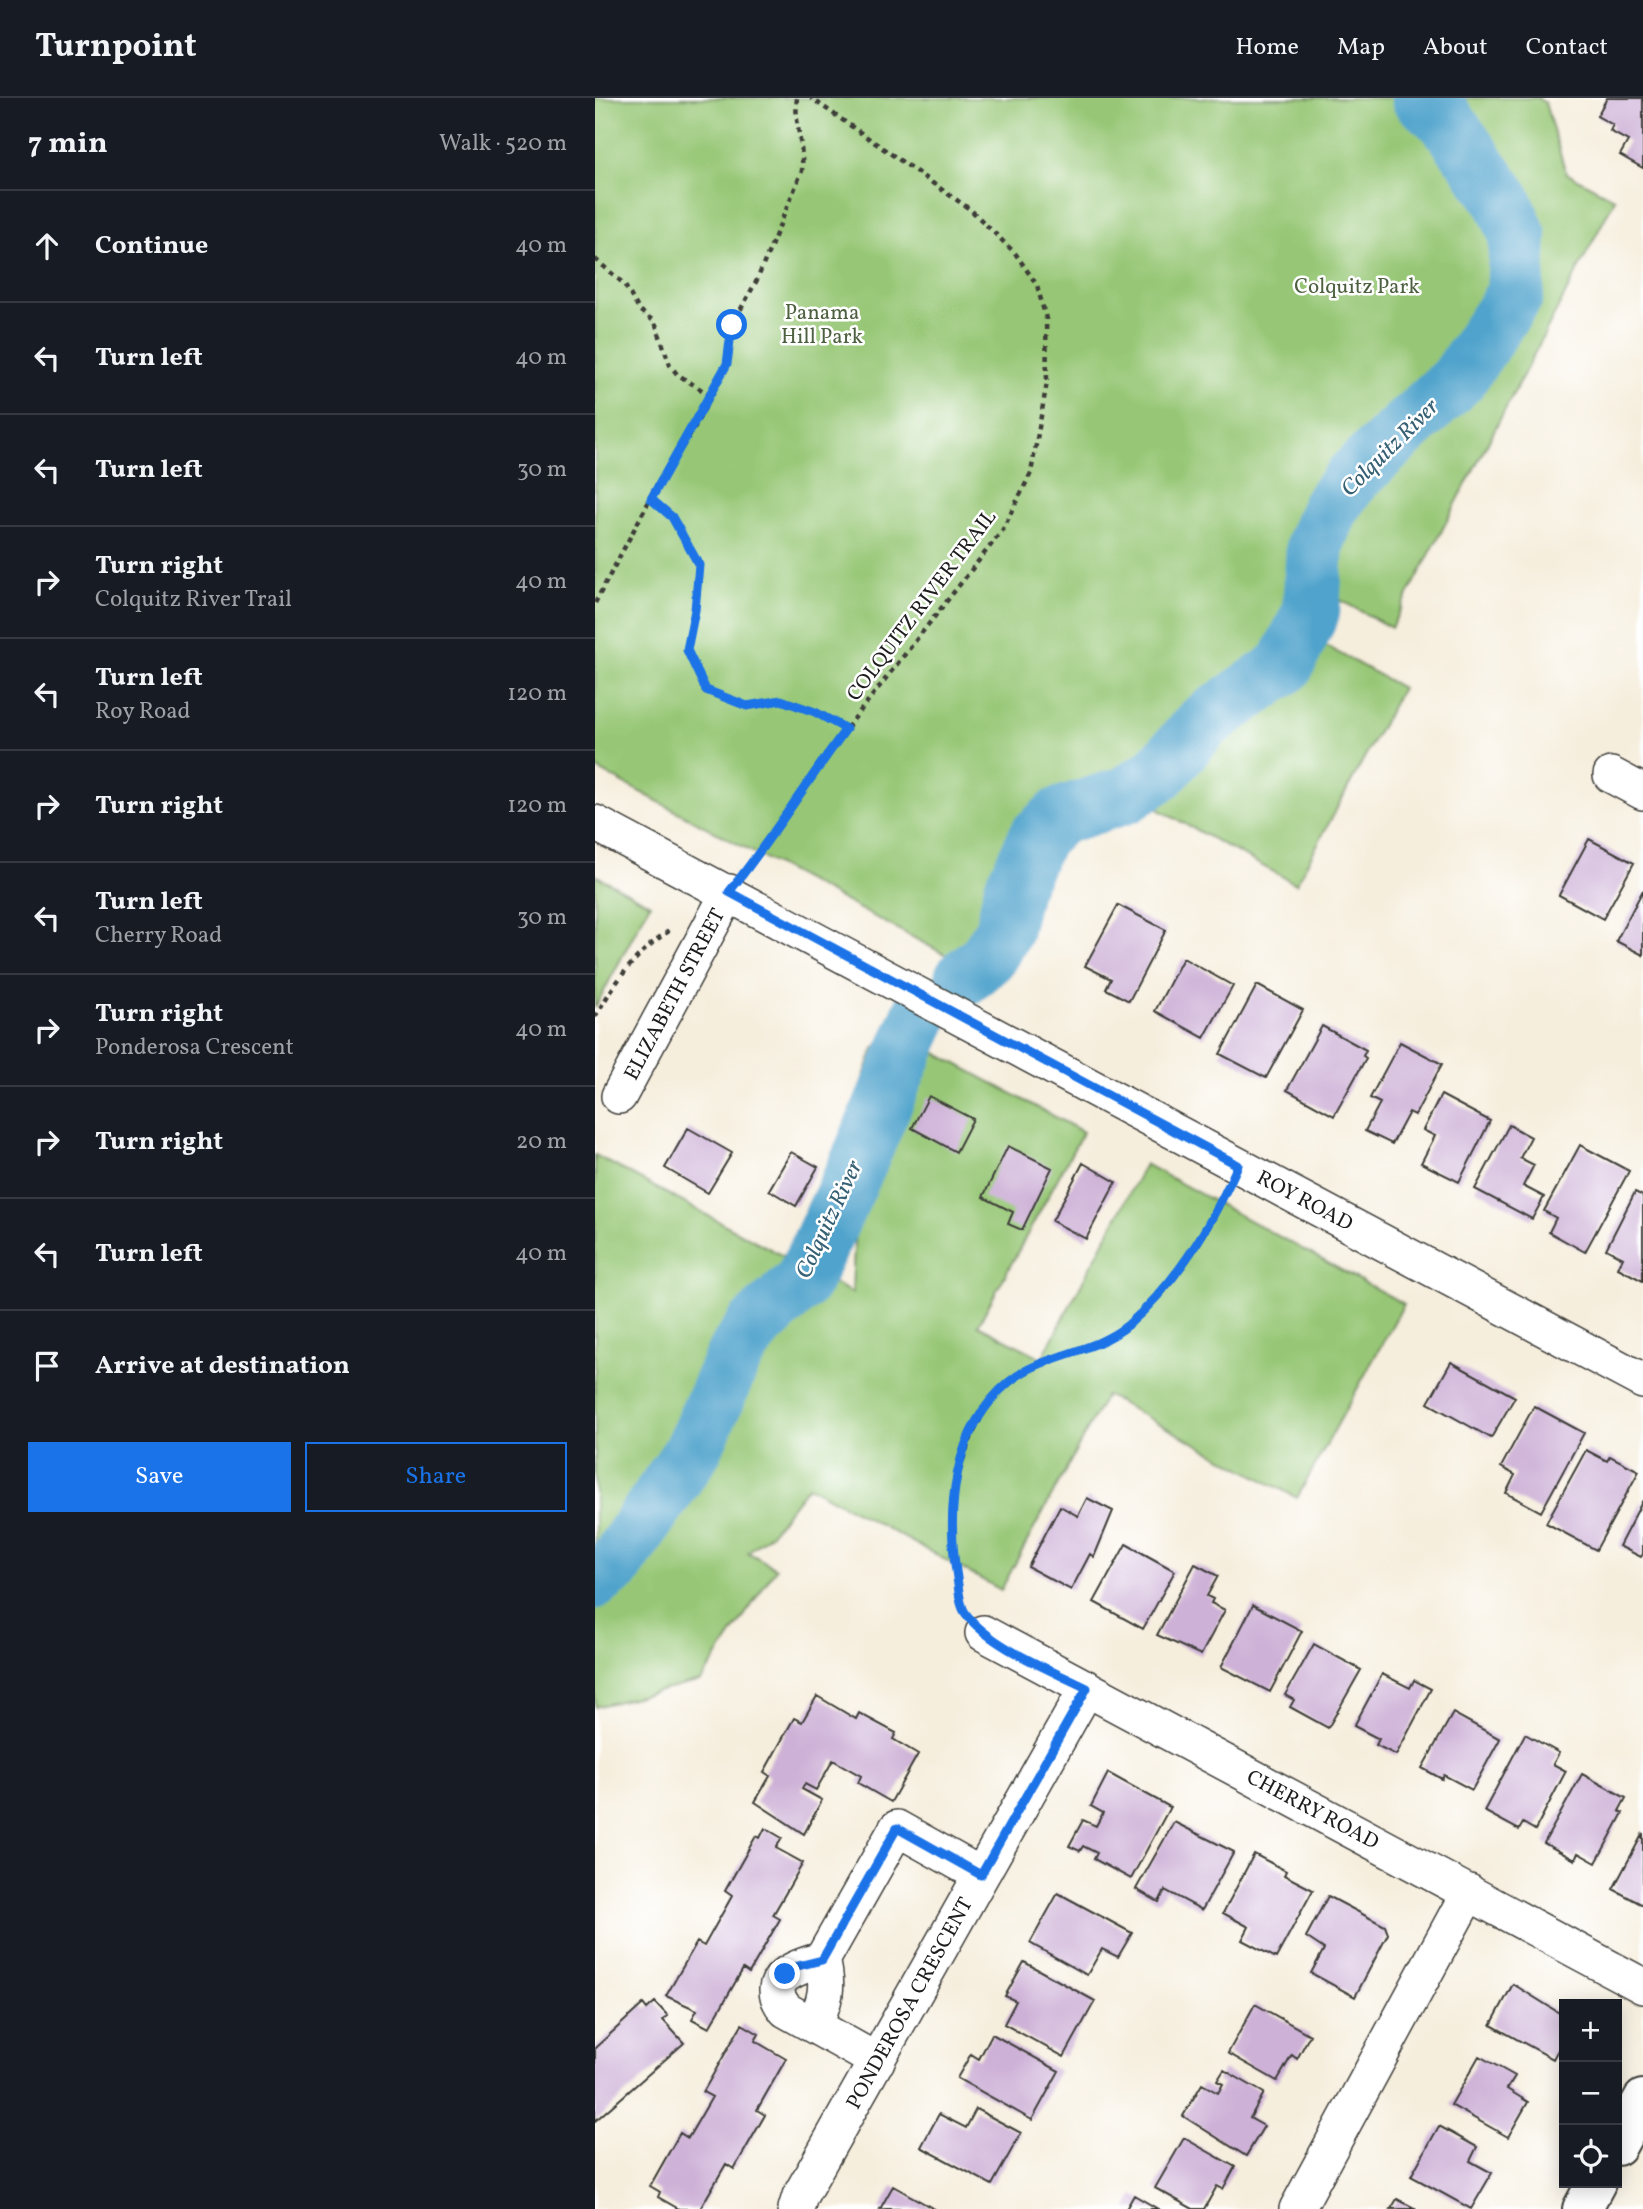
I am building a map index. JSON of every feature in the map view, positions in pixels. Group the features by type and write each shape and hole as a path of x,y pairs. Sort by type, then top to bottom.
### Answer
{"main road":[{"path":"1622,2137 1643,2099"},
{"path":"1582,2209 1593,2188"}],"street":[{"path":"1611,775 1643,792"},
{"name":"ROY ROAD","path":"595,823 1643,1381"},
{"name":"ELIZABETH STREET","path":"619,1096 729,892"},
{"name":"CHERRY ROAD","path":"983,1633 1643,1986"},
{"name":"PONDEROSA CRESCENT","path":"796,2209 800,2196 1087,1688"},
{"path":"813,2025 826,1996 827,1979 822,1960 897,1828 981,1875"},
{"path":"1297,2209 1469,1892"},
{"path":"822,1960 794,1967 785,1974 778,1991 779,2002 786,2010 877,2061"}],"path":[{"path":"595,603 663,475 711,397 727,364 732,325 757,280 801,170 803,158 795,117 797,98"},
{"name":"COLQUITZ RIVER TRAIL","path":"729,892 763,850 797,796 846,729 1002,531 1031,473 1047,382 1046,319 1037,285 1016,253 971,210 867,140 811,98"},
{"path":"595,260 624,284 639,310 655,322 670,365 677,374 711,397"},
{"path":"651,499 672,517 699,565 695,610 687,650 706,690 747,706 781,700 815,712 846,729"},
{"path":"595,1017 613,985 632,963 649,944 672,929"},
{"path":"983,1633 963,1611 953,1556 952,1496 959,1461 984,1410 1009,1381 1034,1368 1086,1349 1126,1326 1163,1289 1213,1222 1238,1165"}],"green space":[{"path":"595,98 1538,98 1545,103 1566,173 1615,199 1391,628 1311,584 1311,603 1299,631 1402,688 1296,884 1150,805 1141,813 1130,817 1078,817 1055,827 1041,848 1032,899 1018,930 994,946 959,962 595,768"},
{"path":"595,875 650,904 595,1008"},
{"path":"892,1029 1083,1132 978,1325 1042,1358 1145,1164 1404,1304 1297,1498 1106,1395 1001,1590 808,1486 770,1534 748,1552 776,1568 701,1681 595,1707 595,1155 852,1293 861,1084 874,1048"}],"building":[{"path":"1607,98 1643,98 1643,168 1620,155 1628,141 1610,131 1613,125 1597,116"},
{"path":"1589,839 1634,863 1603,919 1559,895"},
{"path":"1643,890 1643,955 1616,941"},
{"path":"1118,905 1166,930 1129,1001 1106,989 1111,979 1085,966"},
{"path":"1183,958 1233,986 1204,1038 1155,1011"},
{"path":"1257,985 1303,1010 1266,1078 1220,1054"},
{"path":"1322,1026 1366,1050 1363,1056 1366,1058 1334,1116 1287,1090"},
{"path":"1400,1042 1442,1064 1415,1115 1409,1112 1392,1144 1365,1131 1380,1103 1370,1098"},
{"path":"1441,1095 1490,1121 1459,1182 1421,1163 1435,1136 1423,1130"},
{"path":"929,1096 973,1119 956,1152 912,1128"},
{"path":"1509,1125 1531,1137 1520,1158 1534,1165 1523,1186 1544,1197 1532,1219 1475,1189"},
{"path":"688,1128 732,1153 708,1193 665,1168"},
{"path":"1580,1145 1629,1171 1585,1252 1549,1232 1556,1218 1544,1211"},
{"path":"1008,1146 1052,1168 1022,1230 1008,1224 1013,1212 983,1197"},
{"path":"791,1152 818,1167 796,1206 769,1190"},
{"path":"1083,1163 1116,1182 1086,1239 1052,1221"},
{"path":"1635,1192 1643,1196 1643,1281 1618,1268 1623,1258 1606,1249"},
{"path":"1451,1362 1515,1397 1491,1438 1428,1403"},
{"path":"1534,1406 1584,1433 1541,1512 1506,1493 1515,1475 1501,1467"},
{"path":"1586,1450 1607,1461 1610,1456 1639,1471 1596,1550 1546,1523"},
{"path":"1087,1498 1113,1511 1094,1557 1090,1554 1071,1590 1028,1567 1060,1506 1078,1516"},
{"path":"1643,1500 1643,1554 1641,1557 1619,1546"},
{"path":"1126,1544 1175,1571 1143,1629 1094,1602"},
{"path":"1195,1564 1218,1576 1207,1596 1213,1599 1211,1603 1225,1610 1201,1655 1157,1635"},
{"path":"1253,1605 1302,1631 1270,1692 1221,1667"},
{"path":"1314,1644 1361,1670 1328,1728 1290,1707 1294,1700 1285,1695"},
{"path":"1382,1674 1410,1688 1414,1680 1431,1689 1396,1755 1376,1745 1379,1739 1354,1726"},
{"path":"817,1696 856,1719 859,1713 896,1733 893,1739 918,1754 891,1802 858,1783 861,1776 833,1760 816,1790 805,1784 802,1789 822,1800 804,1834 755,1802 770,1776 764,1772 794,1718 802,1722"},
{"path":"1453,1713 1500,1739 1472,1790 1444,1775 1442,1779 1422,1768"},
{"path":"1525,1734 1559,1753 1553,1764 1566,1771 1535,1830 1523,1823 1519,1830 1484,1811"},
{"path":"1108,1773 1170,1807 1131,1879 1094,1859 1097,1853 1083,1846 1080,1851 1069,1846 1083,1820 1096,1826 1103,1813 1091,1806"},
{"path":"1582,1774 1626,1798 1619,1811 1623,1813 1596,1863 1578,1853 1575,1860 1544,1843"},
{"path":"1174,1822 1234,1852 1202,1910 1165,1890 1159,1902 1136,1889"},
{"path":"765,1828 782,1838 776,1848 803,1863 773,1915 780,1919 749,1973 743,1969 709,2028 692,2019 697,2010 666,1996 697,1942 704,1946 732,1896 725,1891 756,1836 760,1838"},
{"path":"1643,1833 1643,1905 1613,1889"},
{"path":"1254,1854 1286,1871 1284,1875 1313,1890 1276,1958 1242,1940 1249,1927 1223,1913"},
{"path":"1058,1893 1132,1933 1118,1957 1102,1949 1087,1975 1030,1943"},
{"path":"1328,1896 1385,1926 1388,1934 1355,1997 1311,1973 1324,1949 1306,1937"},
{"path":"1024,1962 1095,2001 1064,2057 1004,2024 1016,2001 1005,1996"},
{"path":"1513,1984 1559,2013 1559,2048 1553,2059 1491,2025"},
{"path":"655,2002 668,2016 663,2020 684,2043 595,2121 595,2048 643,2004 647,2009"},
{"path":"1255,2004 1310,2035 1297,2059 1292,2055 1277,2081 1228,2053"},
{"path":"742,2024 759,2034 755,2041 786,2059 757,2110 765,2115 734,2169 726,2164 700,2209 679,2209 658,2197 660,2192 650,2186 680,2133 688,2138 712,2097 703,2092"},
{"path":"992,2034 1059,2071 1032,2120 957,2078 971,2054 979,2059"},
{"path":"1479,2056 1515,2076 1507,2089 1528,2102 1508,2137 1451,2105"},
{"path":"1224,2070 1264,2093 1250,2118 1264,2126 1246,2156 1183,2116 1202,2084 1218,2093 1223,2084 1217,2081"},
{"path":"976,2109 1021,2133 992,2185 921,2147 939,2114 966,2128"},
{"path":"1439,2126 1477,2147 1470,2161 1492,2173 1471,2209 1411,2176"},
{"path":"1184,2138 1235,2167 1223,2189 1217,2186 1204,2209 1193,2209 1155,2188"},
{"path":"893,2186 934,2209 880,2209"},
{"path":"1134,2195 1158,2209 1126,2209"},
{"path":"1397,2199 1416,2209 1391,2209"}],"waterway":[{"name":"Colquitz River","path":"963,978 988,957 1003,932 1013,888 1038,836 1060,816 1126,795 1158,774 1204,722 1285,666 1311,612 1315,544 1330,507 1354,476 1459,378 1515,294 1518,236 1503,200 1446,120 1420,98"},
{"name":"Colquitz River","path":"595,1580 614,1566 693,1450 735,1354 754,1327 803,1281 857,1166 921,1014"}],"route":[{"path":"732,325 727,364 694,428 663,475 651,499 672,517 699,565 695,610 687,650 706,690 747,706 781,700 815,712 846,729 797,796 763,850 729,892 1238,1165 1213,1222 1163,1289 1126,1326 1086,1349 1034,1368 1009,1381 984,1410 959,1461 952,1496 953,1556 963,1611 983,1633 1087,1688 981,1875 897,1828 822,1960 794,1967 785,1974"}],"park label":[{"name":"Colquitz Park","path":"1357,286"},
{"name":"Panama Hill Park","path":"822,324"}]}
